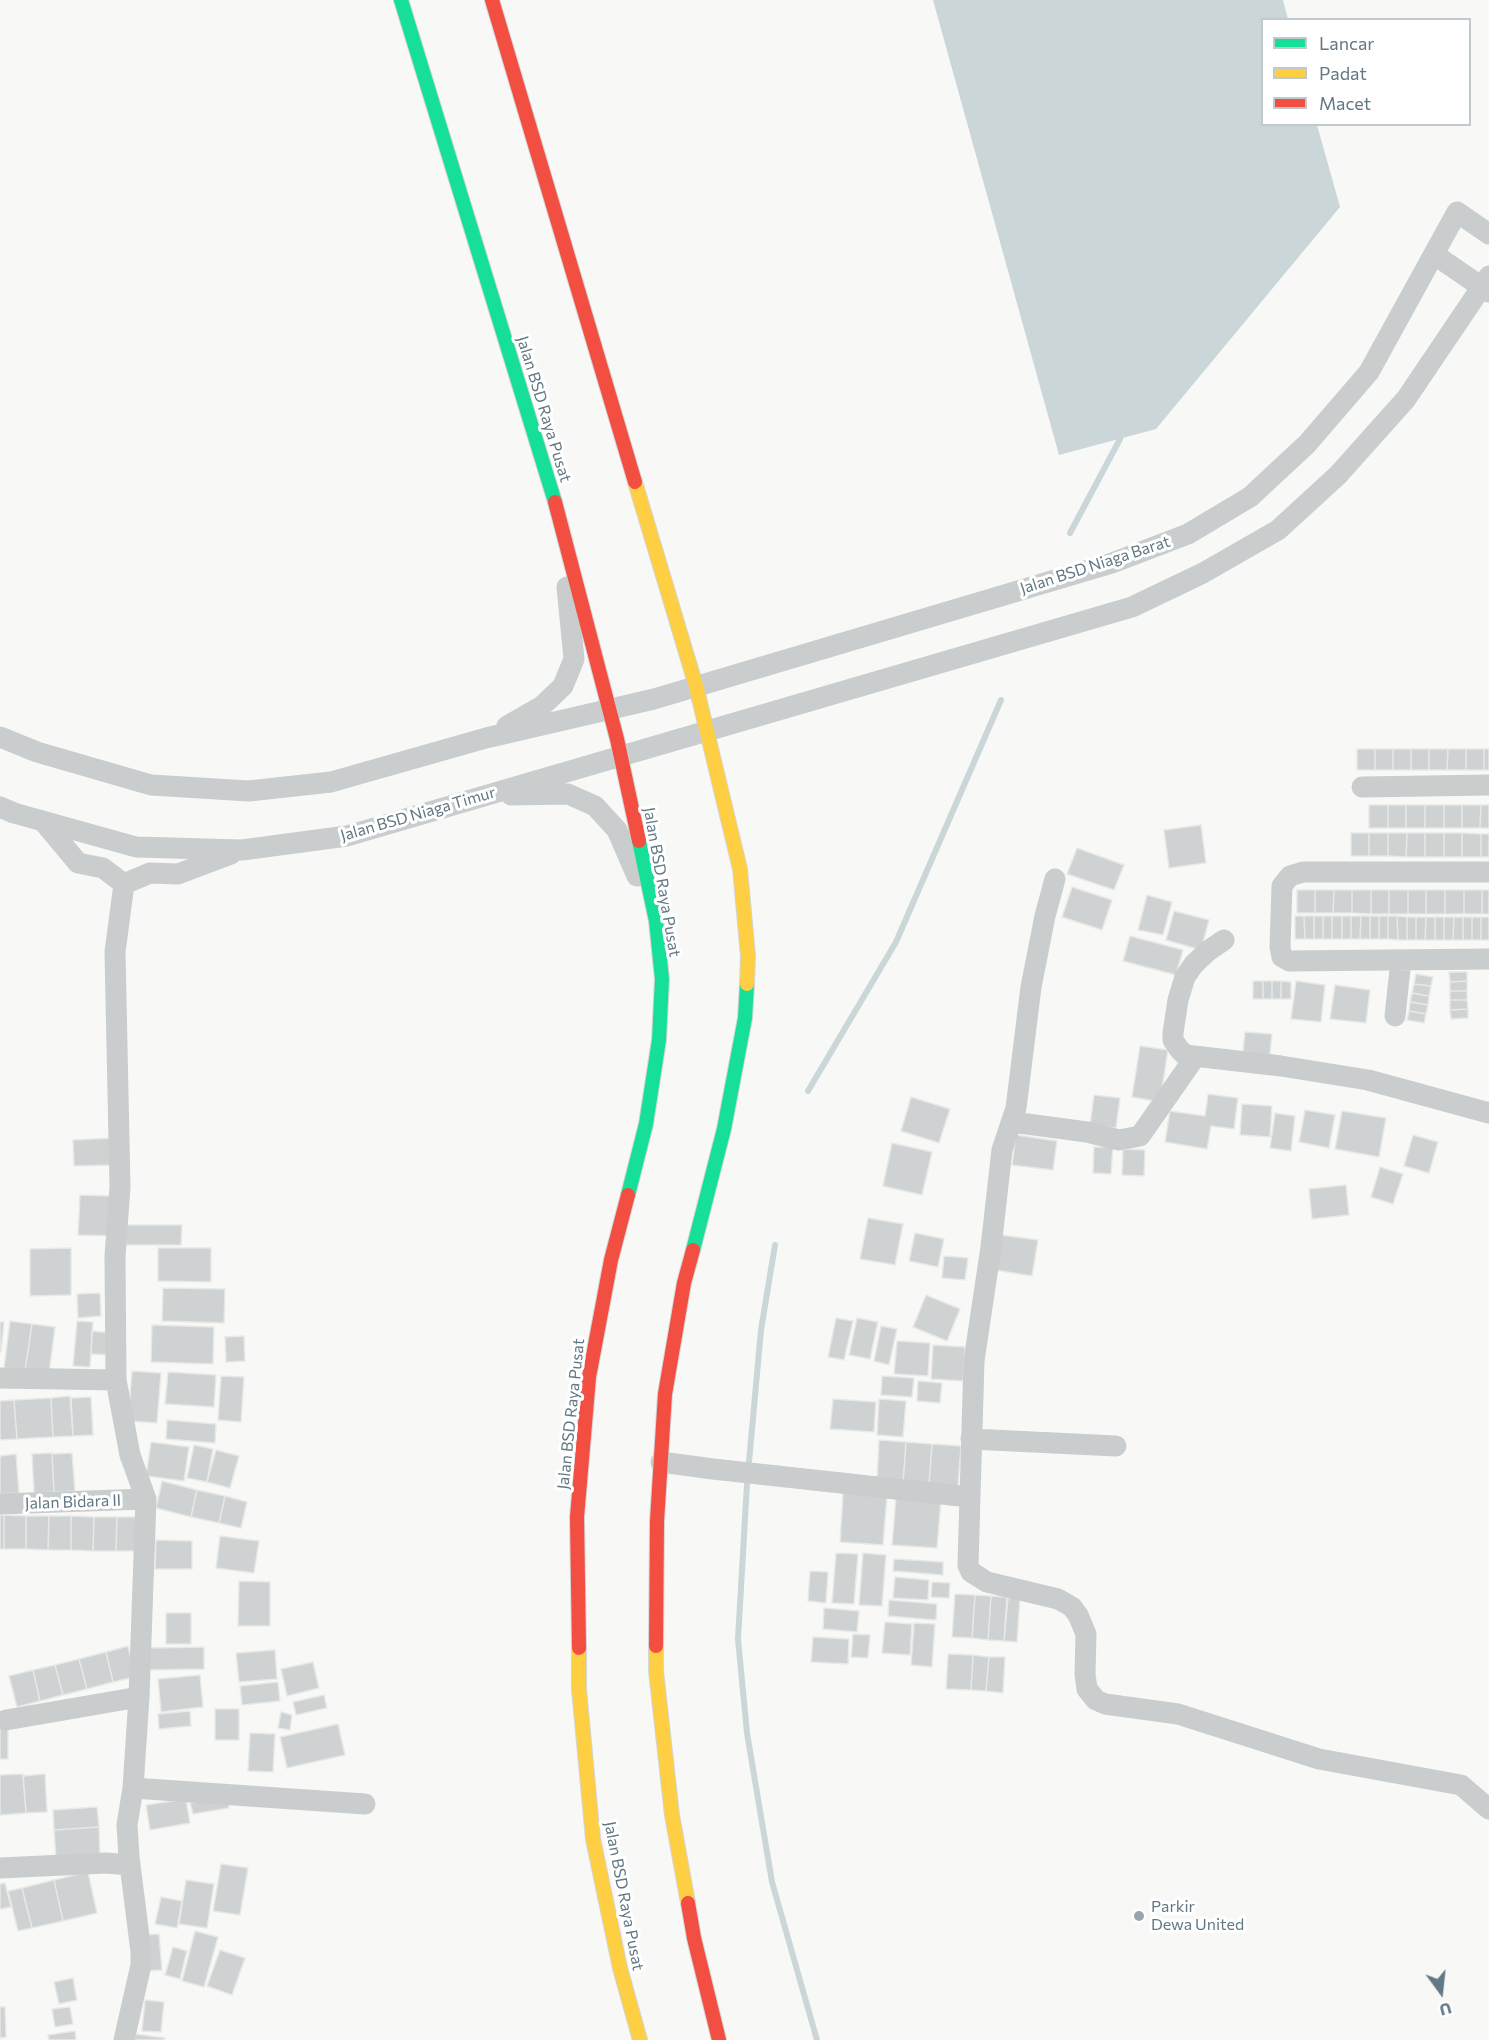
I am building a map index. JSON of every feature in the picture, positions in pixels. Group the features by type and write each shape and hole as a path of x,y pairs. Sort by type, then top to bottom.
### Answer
{"main road":[{"name":"Jalan BSD Raya Pusat","path":"401,0 561,523 610,709 656,921 662,979 659,1040 646,1124 611,1260 589,1377 577,1516 579,1689 593,1839 620,1968 640,2040"},
{"path":"492,0 696,686 740,869 748,956 745,1018 724,1129 684,1283 665,1394 657,1521 656,1671 672,1815 694,1938 719,2040"}],"street":[{"name":"Jalan BSD Niaga Barat","path":"610,709 654,699 1112,563 1188,534 1250,497 1307,444 1370,372 1457,212 1489,234"},
{"path":"708,732 1132,607 1203,573 1278,530 1338,475 1406,399 1487,285 1435,255"},
{"path":"486,738 542,706 563,686 574,659 561,523"},
{"path":"0,737 37,752 151,785 249,791 331,782 486,738 610,709"},
{"name":"Jalan BSD Niaga Timur","path":"0,807 136,847 242,850 347,836 708,732"},
{"path":"1362,787 1489,785"},
{"path":"487,795 568,794 595,806 617,830 656,921"},
{"path":"43,821 78,863 103,868 124,884"},
{"path":"124,884 150,873 178,874 242,850"},
{"path":"1489,872 1303,872 1290,876 1282,886 1280,947 1282,957 1289,961 1489,959"},
{"path":"1055,879 1031,987 1016,1108 1002,1150 991,1247 974,1361 967,1553 971,1572 987,1582 1058,1599 1072,1607 1086,1634 1087,1689 1096,1700 1105,1704 1178,1714 1319,1759 1461,1785 1489,1809"},
{"path":"124,884 115,952 120,1187 115,1256 116,1380 130,1455 146,1500 134,1788 127,1825 141,1965 124,2040"},
{"path":"1224,940 1194,964 1185,977 1174,1015 1173,1040 1185,1055 1281,1066 1368,1080 1489,1113"},
{"path":"1395,1016 1401,960"},
{"path":"1012,1122 1087,1132 1119,1140 1140,1136 1195,1057"},
{"path":"0,1378 116,1380"},
{"path":"971,1439 1116,1446"},
{"path":"661,1462 969,1497"},
{"name":"Jalan Bidara II","path":"0,1504 146,1500"},
{"path":"6,1720 139,1697"},
{"path":"134,1788 365,1804"},
{"path":"0,1868 106,1863 130,1865"}],"shaded area":[{"path":"933,0 1283,0 1288,18 1261,18 1261,126 1317,126 1340,207 1156,429 1059,455"}],"building":[{"path":"1357,749 1375,749 1375,770 1357,770"},
{"path":"1375,749 1393,749 1393,770 1375,770"},
{"path":"1393,749 1411,749 1411,770 1393,770"},
{"path":"1411,749 1429,749 1429,770 1411,770"},
{"path":"1429,749 1448,749 1447,770 1429,770"},
{"path":"1448,749 1466,749 1466,770 1447,770"},
{"path":"1466,749 1484,749 1484,770 1466,770"},
{"path":"1484,749 1489,749 1489,770 1484,770"},
{"path":"1369,805 1388,805 1388,828 1369,828"},
{"path":"1388,805 1406,805 1406,828 1388,828"},
{"path":"1406,805 1425,805 1425,828 1406,828"},
{"path":"1425,805 1444,805 1444,828 1425,828"},
{"path":"1444,805 1462,805 1462,828 1444,828"},
{"path":"1462,805 1481,805 1480,828 1462,828"},
{"path":"1481,805 1489,805 1489,828 1480,828"},
{"path":"1201,825 1206,863 1169,868 1164,830"},
{"path":"1351,833 1369,833 1369,856 1351,856"},
{"path":"1369,833 1388,833 1388,856 1369,856"},
{"path":"1388,833 1407,833 1406,857 1388,856"},
{"path":"1407,833 1425,833 1425,857 1406,857"},
{"path":"1425,833 1444,833 1444,857 1425,857"},
{"path":"1444,833 1462,833 1462,857 1444,857"},
{"path":"1462,833 1481,834 1481,857 1462,857"},
{"path":"1481,834 1489,834 1489,857 1481,857"},
{"path":"1077,848 1124,865 1114,890 1067,874"},
{"path":"1072,887 1112,900 1102,930 1062,917"},
{"path":"1297,890 1315,890 1315,913 1297,913"},
{"path":"1315,890 1334,890 1333,913 1315,913"},
{"path":"1334,890 1352,890 1352,913 1333,913"},
{"path":"1352,890 1371,890 1371,914 1352,913"},
{"path":"1371,890 1389,890 1389,914 1371,914"},
{"path":"1389,890 1408,890 1408,914 1389,914"},
{"path":"1408,890 1426,890 1426,914 1408,914"},
{"path":"1426,890 1445,890 1445,914 1426,914"},
{"path":"1445,890 1464,890 1464,914 1445,914"},
{"path":"1464,890 1482,890 1482,914 1464,914"},
{"path":"1482,890 1489,890 1489,914 1482,914"},
{"path":"1147,895 1172,902 1163,935 1138,930"},
{"path":"1174,911 1209,920 1201,950 1166,940"},
{"path":"1295,916 1304,916 1305,939 1295,939"},
{"path":"1304,916 1314,916 1314,939 1305,939"},
{"path":"1314,916 1323,916 1323,939 1314,939"},
{"path":"1323,916 1332,916 1332,939 1323,939"},
{"path":"1332,916 1342,916 1342,939 1332,939"},
{"path":"1342,916 1351,916 1351,939 1342,939"},
{"path":"1351,916 1361,916 1360,939 1351,939"},
{"path":"1361,916 1370,916 1370,939 1360,939"},
{"path":"1370,916 1379,916 1379,939 1370,939"},
{"path":"1379,916 1388,916 1388,939 1379,939"},
{"path":"1388,916 1397,916 1398,940 1388,939"},
{"path":"1397,916 1407,917 1407,940 1398,940"},
{"path":"1407,917 1416,917 1416,940 1407,940"},
{"path":"1416,917 1426,917 1425,940 1416,940"},
{"path":"1426,917 1435,917 1435,940 1425,940"},
{"path":"1435,917 1444,917 1444,940 1435,940"},
{"path":"1444,917 1454,917 1453,940 1444,940"},
{"path":"1454,917 1463,917 1463,940 1453,940"},
{"path":"1463,917 1472,917 1472,940 1463,940"},
{"path":"1472,917 1481,917 1481,940 1472,940"},
{"path":"1481,917 1489,917 1489,940 1481,940"},
{"path":"1130,936 1183,950 1176,975 1123,961"},
{"path":"1449,972 1467,972 1467,981 1450,982"},
{"path":"1416,974 1433,977 1431,986 1414,984"},
{"path":"1253,981 1263,981 1263,999 1253,999"},
{"path":"1263,981 1272,981 1272,999 1263,999"},
{"path":"1272,981 1281,981 1281,999 1272,999"},
{"path":"1281,981 1291,982 1291,999 1281,999"},
{"path":"1296,981 1325,985 1321,1022 1291,1019"},
{"path":"1467,981 1467,991 1450,991 1450,982"},
{"path":"1414,984 1431,986 1429,996 1412,993"},
{"path":"1335,985 1370,990 1366,1023 1330,1019"},
{"path":"1450,991 1467,991 1467,1000 1450,1000"},
{"path":"1412,993 1429,996 1428,1005 1410,1002"},
{"path":"1450,1000 1467,1000 1468,1009 1450,1010"},
{"path":"1410,1002 1428,1005 1426,1014 1409,1011"},
{"path":"1468,1009 1468,1018 1451,1019 1450,1010"},
{"path":"1409,1011 1426,1014 1424,1023 1407,1020"},
{"path":"1245,1032 1272,1034 1269,1062 1242,1060"},
{"path":"1140,1046 1168,1050 1160,1102 1132,1097"},
{"path":"1208,1094 1238,1098 1234,1129 1211,1126 1207,1149 1165,1142 1170,1111 1205,1116"},
{"path":"1094,1095 1120,1098 1116,1128 1090,1125"},
{"path":"911,1097 950,1109 939,1143 901,1131"},
{"path":"1242,1104 1272,1106 1270,1137 1240,1135"},
{"path":"1305,1110 1335,1115 1329,1148 1299,1142"},
{"path":"1342,1111 1386,1118 1379,1157 1335,1149"},
{"path":"1275,1113 1295,1116 1291,1151 1270,1148"},
{"path":"1016,1135 1057,1141 1053,1170 1012,1165"},
{"path":"1413,1135 1438,1142 1429,1173 1404,1166"},
{"path":"113,1138 114,1165 74,1166 73,1140"},
{"path":"892,1143 932,1152 922,1195 883,1186"},
{"path":"1094,1147 1113,1147 1111,1174 1093,1173"},
{"path":"1123,1149 1145,1150 1144,1176 1122,1175"},
{"path":"1380,1167 1403,1174 1393,1204 1371,1197"},
{"path":"1346,1185 1349,1215 1312,1219 1309,1189"},
{"path":"80,1195 114,1196 112,1236 78,1235"},
{"path":"868,1218 903,1224 895,1265 860,1259"},
{"path":"126,1225 182,1225 181,1245 126,1245"},
{"path":"915,1233 944,1239 938,1267 909,1261"},
{"path":"1001,1235 1038,1240 1032,1276 995,1270"},
{"path":"71,1248 71,1295 30,1296 30,1249"},
{"path":"158,1248 211,1248 211,1282 158,1281"},
{"path":"944,1256 968,1258 965,1280 942,1278"},
{"path":"163,1288 225,1289 224,1323 162,1321"},
{"path":"100,1293 101,1316 78,1318 77,1294"},
{"path":"926,1295 960,1309 947,1341 913,1327"},
{"path":"836,1318 853,1321 844,1360 828,1357"},
{"path":"857,1318 878,1322 870,1359 849,1355"},
{"path":"10,1321 32,1324 25,1371 4,1368"},
{"path":"77,1321 93,1322 90,1367 73,1366"},
{"path":"0,1322 4,1322 1,1352 0,1351"},
{"path":"32,1324 55,1327 49,1374 25,1371"},
{"path":"152,1325 214,1327 213,1364 151,1362"},
{"path":"881,1326 897,1329 889,1365 874,1361"},
{"path":"92,1331 112,1333 110,1355 91,1354"},
{"path":"244,1336 245,1361 226,1362 225,1337"},
{"path":"897,1341 930,1343 928,1376 894,1374"},
{"path":"933,1345 965,1347 963,1381 931,1379"},
{"path":"132,1371 161,1373 157,1423 128,1421"},
{"path":"168,1372 216,1375 214,1407 165,1404"},
{"path":"221,1376 244,1377 241,1422 218,1420"},
{"path":"882,1376 914,1378 912,1397 881,1395"},
{"path":"918,1381 942,1383 940,1403 917,1401"},
{"path":"70,1396 73,1436 53,1437 51,1398"},
{"path":"91,1397 93,1435 73,1436 71,1398"},
{"path":"51,1398 53,1437 17,1439 14,1400"},
{"path":"833,1399 876,1402 874,1432 830,1429"},
{"path":"879,1399 906,1401 903,1437 877,1435"},
{"path":"14,1400 17,1439 0,1440 0,1401"},
{"path":"167,1420 216,1424 215,1443 166,1439"},
{"path":"879,1440 906,1442 903,1483 877,1482"},
{"path":"151,1442 189,1447 184,1481 146,1476"},
{"path":"906,1442 932,1444 929,1485 903,1483"},
{"path":"932,1444 961,1446 958,1487 929,1485"},
{"path":"194,1445 213,1449 207,1482 187,1478"},
{"path":"216,1450 239,1456 230,1488 207,1482"},
{"path":"52,1453 54,1492 34,1493 32,1454"},
{"path":"72,1453 75,1491 54,1492 52,1454"},
{"path":"16,1454 19,1493 0,1494 0,1456"},
{"path":"162,1481 197,1490 191,1517 156,1508"},
{"path":"197,1490 225,1496 219,1523 191,1517"},
{"path":"843,1493 887,1496 883,1545 840,1542"},
{"path":"225,1496 247,1502 241,1528 219,1523"},
{"path":"896,1497 941,1500 937,1548 892,1545"},
{"path":"0,1515 4,1515 4,1549 0,1549"},
{"path":"4,1515 26,1516 26,1549 4,1549"},
{"path":"26,1516 49,1516 48,1550 26,1549"},
{"path":"49,1516 71,1516 71,1550 48,1550"},
{"path":"71,1516 94,1517 93,1551 71,1550"},
{"path":"94,1517 117,1517 116,1551 93,1551"},
{"path":"117,1517 142,1517 141,1551 116,1551"},
{"path":"220,1536 259,1541 254,1573 216,1568"},
{"path":"156,1540 192,1541 192,1569 155,1569"},
{"path":"836,1553 858,1554 854,1604 832,1603"},
{"path":"863,1553 886,1555 882,1606 859,1605"},
{"path":"894,1559 943,1562 943,1575 893,1571"},
{"path":"810,1571 828,1572 826,1603 808,1601"},
{"path":"895,1577 929,1580 928,1600 893,1598"},
{"path":"239,1581 270,1582 270,1626 238,1626"},
{"path":"932,1582 950,1583 949,1598 931,1597"},
{"path":"955,1594 975,1595 972,1638 952,1637"},
{"path":"975,1595 991,1596 988,1640 972,1638"},
{"path":"991,1596 1007,1597 1004,1641 988,1640"},
{"path":"1008,1598 1020,1598 1017,1642 1004,1641"},
{"path":"889,1600 937,1604 936,1620 888,1616"},
{"path":"824,1608 859,1611 857,1632 823,1629"},
{"path":"166,1613 191,1613 191,1644 166,1644"},
{"path":"885,1622 912,1624 910,1655 882,1653"},
{"path":"914,1623 935,1624 932,1667 911,1665"},
{"path":"853,1634 870,1635 868,1658 851,1657"},
{"path":"813,1637 849,1639 848,1664 811,1662"},
{"path":"128,1646 135,1677 113,1682 106,1652"},
{"path":"204,1647 204,1669 148,1670 148,1648"},
{"path":"275,1650 277,1679 239,1682 236,1653"},
{"path":"106,1652 113,1682 87,1689 79,1659"},
{"path":"948,1654 973,1655 971,1690 946,1689"},
{"path":"973,1655 989,1657 986,1691 971,1690"},
{"path":"989,1657 1005,1657 1003,1693 986,1691"},
{"path":"79,1659 87,1689 63,1695 55,1665"},
{"path":"313,1662 319,1688 287,1696 281,1669"},
{"path":"55,1665 63,1695 40,1701 33,1670"},
{"path":"33,1670 40,1701 17,1707 9,1676"},
{"path":"200,1675 203,1707 161,1712 158,1679"},
{"path":"278,1682 280,1701 242,1705 240,1686"},
{"path":"324,1695 327,1708 296,1715 293,1702"},
{"path":"215,1709 239,1709 239,1740 215,1740"},
{"path":"190,1711 191,1726 159,1729 158,1714"},
{"path":"281,1712 292,1715 290,1730 278,1728"},
{"path":"338,1724 345,1755 287,1768 280,1737"},
{"path":"0,1727 8,1727 8,1759 0,1759"},
{"path":"250,1733 275,1734 273,1772 248,1771"},
{"path":"23,1774 26,1813 0,1815 0,1775"},
{"path":"45,1774 47,1812 26,1813 23,1776"},
{"path":"227,1797 229,1808 193,1814 190,1803"},
{"path":"186,1799 190,1823 150,1830 146,1805"},
{"path":"97,1807 99,1827 54,1830 53,1810"},
{"path":"99,1827 100,1856 56,1859 54,1830"},
{"path":"221,1864 248,1868 240,1915 213,1911"},
{"path":"88,1872 97,1913 63,1921 54,1880"},
{"path":"54,1880 63,1921 32,1928 22,1888"},
{"path":"186,1880 214,1884 207,1928 179,1924"},
{"path":"5,1883 11,1907 0,1909 0,1884"},
{"path":"22,1888 32,1928 18,1931 8,1891"},
{"path":"161,1897 182,1901 177,1928 155,1924"},
{"path":"195,1931 218,1937 204,1987 182,1981"},
{"path":"159,1934 162,1970 146,1971 143,1935"},
{"path":"173,1947 187,1951 180,1979 165,1975"},
{"path":"220,1950 245,1958 232,1995 207,1986"},
{"path":"73,1978 77,2000 59,2004 54,1982"},
{"path":"145,2000 164,2002 161,2032 142,2031"},
{"path":"0,2007 5,2007 6,2037 0,2038"},
{"path":"70,2007 73,2024 55,2027 52,2009"},
{"path":"75,2031 76,2040 49,2040 48,2035"},
{"path":"135,2034 165,2038 164,2040 134,2040"}],"waterway":[{"path":"1070,533 1120,439"},
{"path":"808,1091 896,942 1001,700"},
{"path":"775,1245 761,1330 747,1484 738,1639 747,1733 772,1882 817,2040"}],"traffic: fast":[{"path":"401,0 555,502"},
{"path":"628,1195 646,1124 659,1040 662,979 656,921 639,841"},
{"path":"693,1250 724,1129 745,1018 747,984"}],"traffic: slow":[{"path":"635,482 696,686 740,869 748,956 747,984"},
{"path":"656,1646 656,1671 672,1815 688,1903"},
{"path":"579,1648 579,1689 593,1839 620,1968 640,2040"}],"traffic: jam":[{"path":"492,0 635,482"},
{"path":"555,502 617,739 639,841"},
{"path":"579,1648 577,1517 589,1377 611,1260 628,1195"},
{"path":"656,1646 657,1521 665,1394 684,1283 693,1250"},
{"path":"688,1903 694,1938 719,2040"}],"place":[{"name":"Parkir Dewa United","path":"1139,1916"}]}
